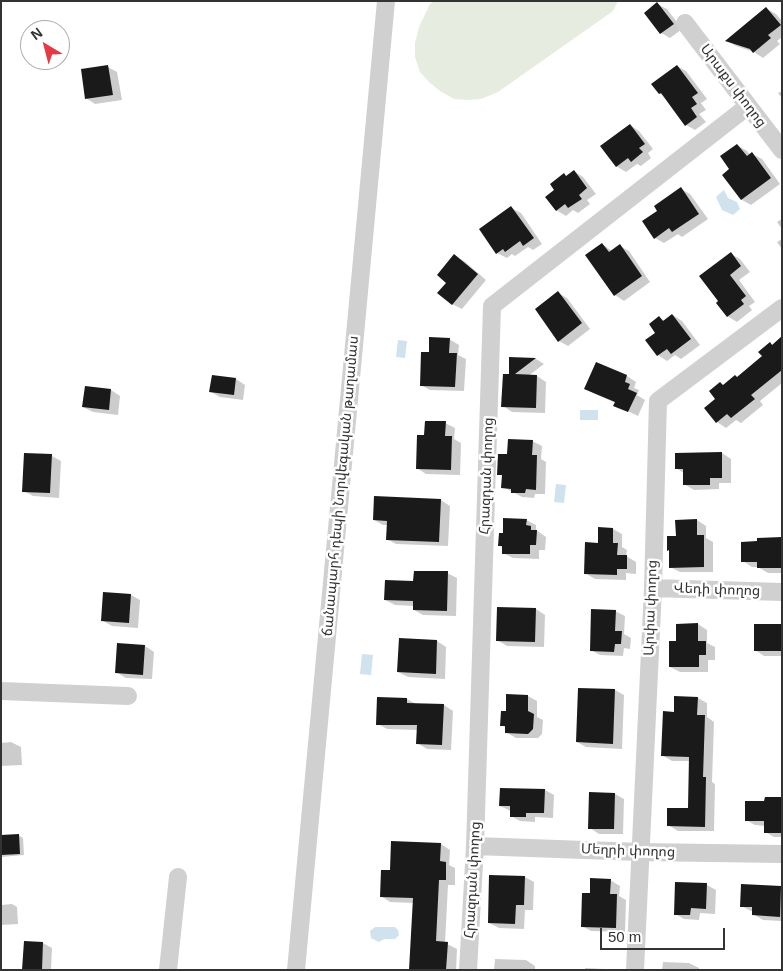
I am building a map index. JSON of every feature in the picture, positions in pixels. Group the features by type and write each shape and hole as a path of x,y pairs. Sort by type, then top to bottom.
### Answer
{"street":[{"name":"ճանապարհ դեպի Նորվեգական թաղամաս","path":"296,970 386,1"},
{"name":"Արաքս փողոց","path":"684,23 782,150"},
{"name":"Հրազդան փողոց","path":"468,970 475,846 492,306 748,106"},
{"name":"Արփա փողոց","path":"635,970 653,588 658,401 782,308"},
{"name":"Վեդի փողոց","path":"653,588 782,592"},
{"path":"1,691 128,696"},
{"name":"Մեղրի փողոց","path":"475,846 640,852 782,854"},
{"path":"168,970 178,877"}],"shaded area":[{"path":"434,1 618,1 613,11 498,92 481,99 467,100 454,99 429,82 420,72 415,57 415,43 419,27 430,4"}],"water":[{"path":"724,190 728,198 737,202 740,209 733,215 722,210 716,197"},
{"path":"398,340 407,341 405,358 396,357"},
{"path":"580,410 598,410 598,420 580,420"},
{"path":"556,484 566,485 564,503 554,502"},
{"path":"362,654 373,655 371,675 360,674"},
{"path":"375,927 395,927 399,935 395,939 384,939 379,942 371,938 370,931"}],"building":[{"path":"657,2 674,24 660,34 644,13"},
{"path":"766,7 781,25 768,35 771,38 753,53 750,49 725,41"},
{"path":"108,65 113,95 85,99 81,69"},
{"path":"677,65 698,93 692,97 697,104 691,108 697,117 685,126 661,93 659,94 651,84"},
{"path":"630,124 645,144 639,148 643,152 631,162 628,158 616,167 600,146"},
{"path":"737,144 747,156 752,152 771,178 741,200 722,175 729,169 720,156"},
{"path":"574,170 587,188 579,195 582,199 568,208 565,204 556,211 545,197 554,190 550,184 564,173 566,176"},
{"path":"681,187 699,214 672,232 669,228 654,239 642,221 657,211 654,206"},
{"path":"511,206 534,238 523,246 520,241 505,252 503,249 496,254 479,229"},
{"path":"602,243 609,252 620,244 642,276 614,296 585,255"},
{"path":"731,252 741,266 730,275 746,296 741,300 744,304 727,317 716,303 718,301 699,276"},
{"path":"454,254 478,274 452,305 437,293 446,283 437,275"},
{"path":"558,291 582,323 558,342 535,309"},
{"path":"672,314 691,339 671,354 667,349 657,356 645,340 655,333 649,324 659,316 663,321"},
{"path":"782,336 782,370 751,395 755,399 731,418 727,414 716,423 704,408 715,399 709,391 720,382 723,385 735,375 737,377 762,356 758,352 770,342 772,345"},
{"path":"429,337 450,338 449,353 457,353 455,387 420,386 421,352 429,352"},
{"path":"509,357 536,358 515,374 537,375 536,408 501,407 503,374 509,374"},
{"path":"596,362 627,375 625,382 630,384 628,389 637,393 628,412 613,406 615,402 584,389"},
{"path":"212,375 236,378 234,395 209,392"},
{"path":"85,386 111,389 109,410 82,407"},
{"path":"425,421 446,421 445,436 452,436 451,470 416,469 417,435 424,435"},
{"path":"508,439 533,440 532,455 537,455 536,490 526,489 525,493 511,493 511,489 501,488 502,475 497,475 498,454 507,454"},
{"path":"722,452 722,478 710,478 710,485 683,485 683,469 675,469 675,453"},
{"path":"24,453 52,454 50,493 22,492"},
{"path":"374,496 441,499 439,542 386,540 387,521 373,520"},
{"path":"503,518 527,519 526,525 531,526 531,530 537,530 536,545 530,545 530,554 502,554 502,546 498,546 499,533 503,533"},
{"path":"697,519 697,535 704,535 704,567 669,568 667,536 676,536 675,520"},
{"path":"598,527 613,528 613,543 618,543 617,555 627,555 627,569 617,569 617,575 584,574 585,542 598,543"},
{"path":"782,537 782,568 757,568 757,562 741,562 741,542 757,541 757,538"},
{"path":"414,571 448,571 447,611 413,610 413,601 384,600 385,580 413,581"},
{"path":"103,592 131,594 129,623 101,621"},
{"path":"497,607 536,608 535,642 496,641"},
{"path":"591,609 616,610 615,631 622,631 621,644 615,644 614,652 590,651"},
{"path":"698,623 698,641 706,641 706,655 699,655 699,667 669,667 669,641 676,641 676,624"},
{"path":"754,624 782,624 782,651 754,651"},
{"path":"399,638 437,640 436,674 397,672"},
{"path":"117,643 145,645 143,675 115,673"},
{"path":"578,688 615,689 613,744 576,742"},
{"path":"506,694 528,695 528,711 534,714 533,729 528,734 505,733 505,726 500,726 501,711 506,711"},
{"path":"674,696 698,697 697,715 705,715 703,777 706,777 705,827 667,826 667,808 688,808 689,757 661,756 663,711 674,712"},
{"path":"377,697 407,698 407,703 444,704 442,745 416,744 417,725 376,725"},
{"path":"500,788 545,789 544,813 526,813 526,817 510,817 510,806 499,806"},
{"path":"589,792 615,793 614,829 588,829"},
{"path":"765,797 782,797 782,833 764,833 764,821 745,821 745,801 764,801"},
{"path":"19,834 20,854 1,855 1,835"},
{"path":"391,841 441,843 440,861 446,862 446,880 439,880 436,941 448,942 446,970 409,970 413,898 380,897 381,870 390,870"},
{"path":"489,875 525,876 524,905 516,905 515,924 488,923"},
{"path":"590,878 611,879 610,894 617,894 616,928 581,927 582,893 590,893"},
{"path":"675,882 707,883 706,909 691,908 690,915 674,915"},
{"path":"741,884 781,886 780,917 752,915 752,907 740,907"},
{"path":"24,941 43,942 42,970 22,970"}]}
